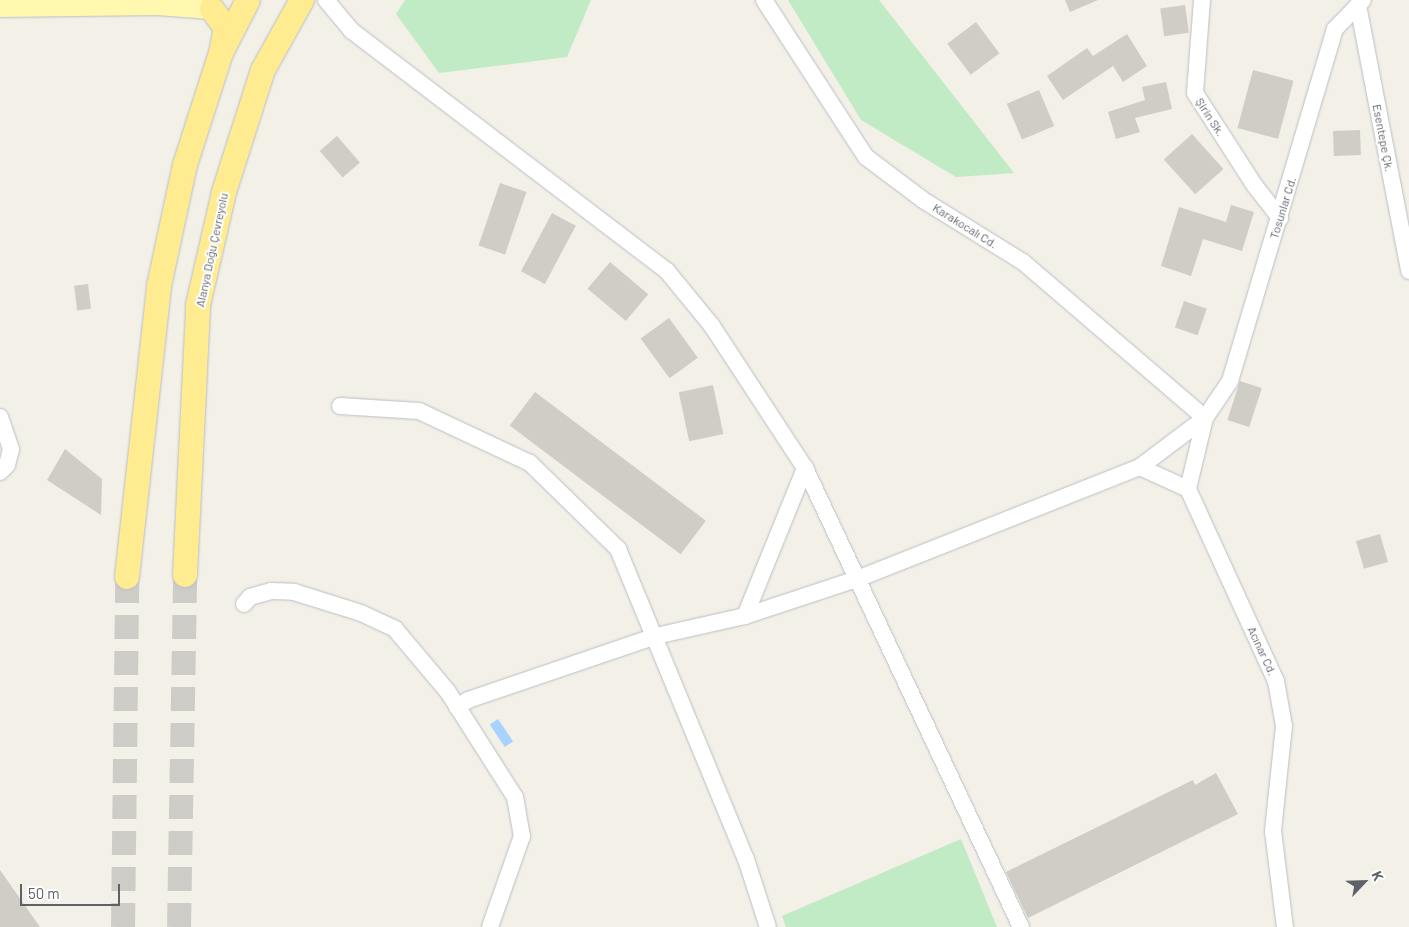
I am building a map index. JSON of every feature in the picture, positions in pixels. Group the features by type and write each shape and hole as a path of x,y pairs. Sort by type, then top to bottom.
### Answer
{"highway":[{"path":"221,53 248,0"},
{"name":"Alanya Doğu Çevreyolu","path":"185,575 198,305 224,192 263,70 302,0"},
{"path":"127,577 159,286 185,165 221,53 226,28 212,9"}],"main road":[{"path":"0,7 157,5 212,9"}],"street":[{"path":"326,0 352,31 667,271 712,326 805,468 1021,927"},
{"name":"Karakocalı Cd.","path":"764,0 866,157 923,200 1024,262 1205,418"},
{"name":"Şirin Sk.","path":"1202,0 1194,93 1255,186 1280,218"},
{"name":"Tosunlar Cd.","path":"1205,418 1230,381 1335,29 1360,2"},
{"name":"Esentepe Çk.","path":"1360,2 1409,271"},
{"path":"340,406 420,411 530,463 618,549 656,636 696,742 746,860 768,927"},
{"path":"0,417 11,449 7,465 0,472"},
{"path":"457,706 468,700 656,636 745,616 857,579 1140,467 1205,418"},
{"path":"1140,467 1188,489 1205,418"},
{"path":"745,616 805,468"},
{"name":"Acınar Cd.","path":"1188,489 1276,681 1284,726 1273,831 1280,925"},
{"path":"244,604 250,597 270,591 294,592 361,614 395,628 448,692 515,797 522,836 490,927"}],"green space":[{"path":"405,0 591,0 567,57 439,73 396,14"},
{"path":"788,0 879,0 1014,173 956,177 861,120"},
{"path":"961,839 997,927 786,927 782,916"}],"water":[{"path":"498,719 513,741 505,747 490,725"}],"building":[{"path":"1065,0 1098,0 1070,12"},
{"path":"1185,5 1189,33 1164,36 1160,8"},
{"path":"976,22 999,53 971,75 947,44"},
{"path":"1127,34 1147,66 1123,82 1113,66 1063,100 1047,76 1087,48 1093,56"},
{"path":"1253,70 1294,81 1278,139 1237,128"},
{"path":"1166,82 1172,109 1135,118 1140,132 1116,139 1108,112 1145,100 1142,87"},
{"path":"1039,90 1054,126 1022,140 1007,104"},
{"path":"1360,130 1361,155 1334,156 1333,131"},
{"path":"1192,134 1223,169 1195,194 1164,159"},
{"path":"337,136 360,162 343,178 320,151"},
{"path":"500,183 526,192 505,255 479,245"},
{"path":"1231,205 1254,212 1242,251 1203,239 1191,276 1161,266 1179,207 1226,222"},
{"path":"552,213 576,226 545,284 521,271"},
{"path":"610,262 648,294 626,321 588,289"},
{"path":"88,284 91,309 77,311 74,286"},
{"path":"1184,301 1207,309 1198,335 1175,327"},
{"path":"669,318 698,358 669,378 641,339"},
{"path":"1240,381 1262,388 1249,427 1227,420"},
{"path":"713,385 723,434 689,441 679,392"},
{"path":"535,392 706,521 681,554 510,426"},
{"path":"65,449 102,479 101,515 47,480"},
{"path":"1380,534 1388,562 1364,569 1356,541"},
{"path":"1216,773 1238,814 1028,918 1006,872 1193,780 1195,785"},
{"path":"0,870 40,927 0,927"}],"tunnel":[{"path":"179,927 185,575"},
{"path":"123,927 127,577"}]}
